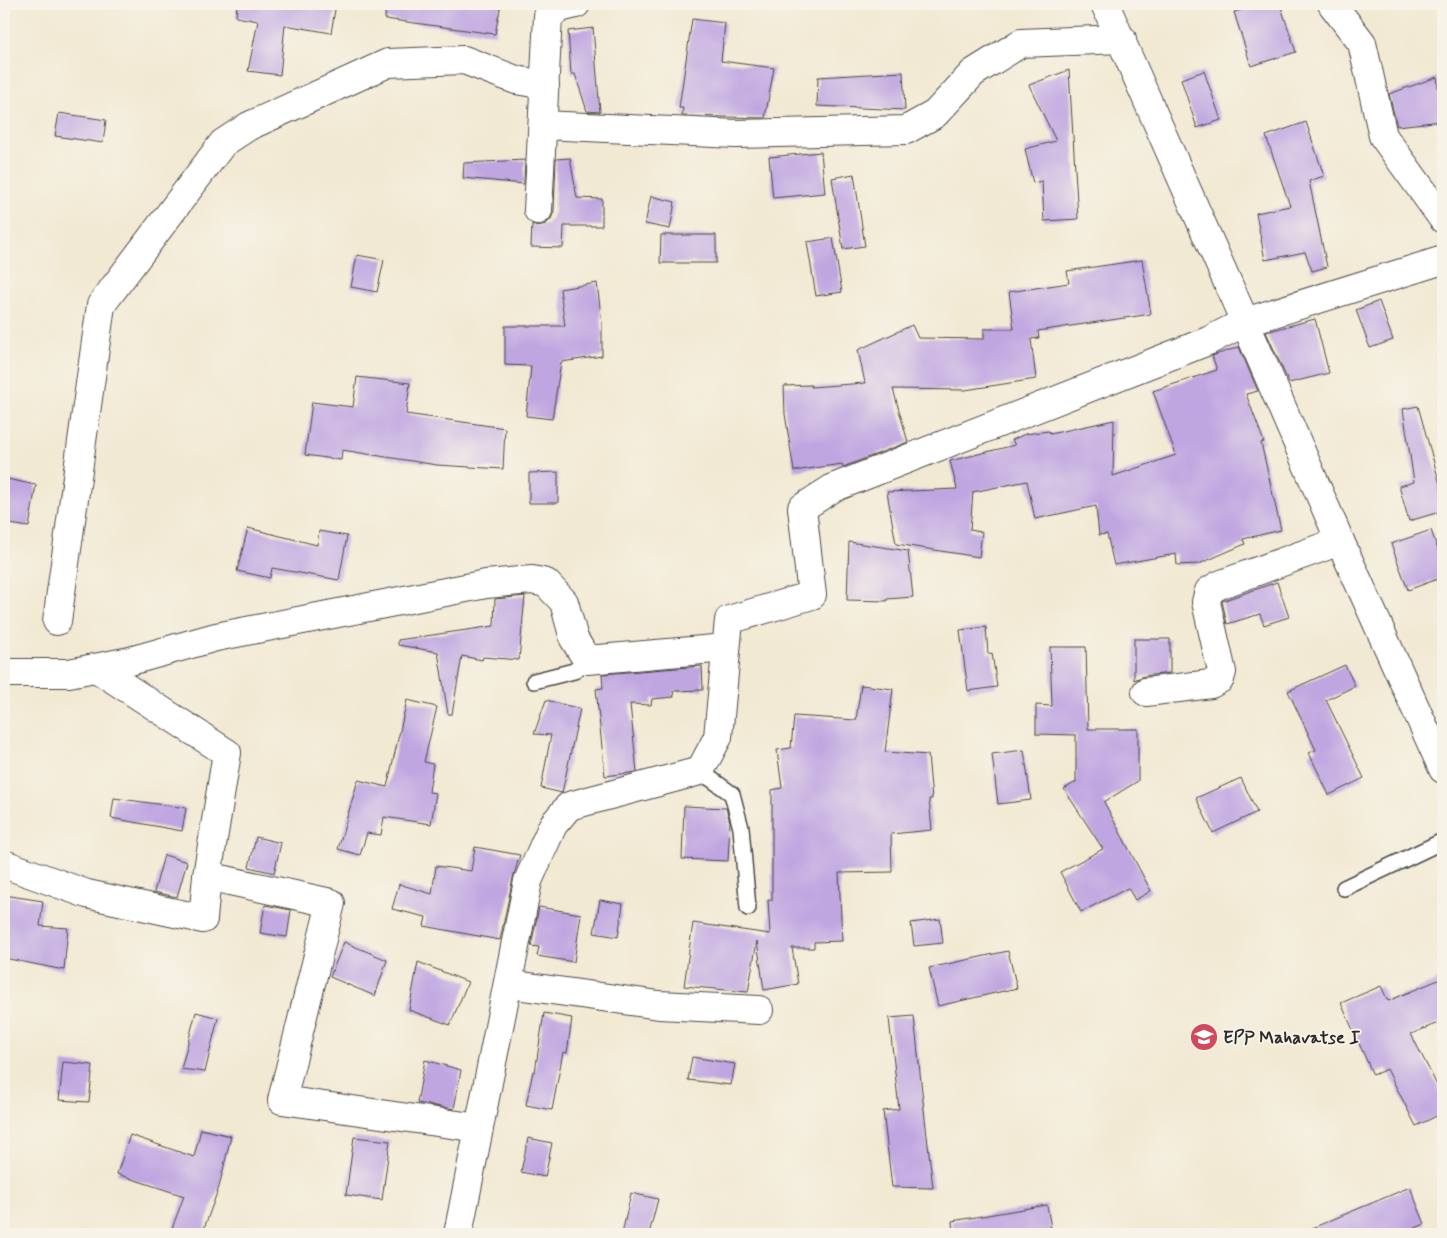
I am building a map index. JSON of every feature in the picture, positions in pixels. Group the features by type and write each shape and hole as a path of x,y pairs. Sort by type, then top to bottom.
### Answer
{"street":[{"path":"538,210 548,16 560,8 576,4"},
{"path":"1106,4 1340,541 1443,769"},
{"path":"1332,4 1362,43 1383,136 1443,219"},
{"path":"543,125 736,134 906,130 935,114 973,72 1021,43 1122,39"},
{"path":"57,621 101,306 223,143 249,126 388,63 464,60 516,80 545,85"},
{"path":"458,1234 528,881 553,825 569,806 700,771 718,737 729,620 812,595 802,508 833,488 1208,341 1245,322 1443,260"},
{"path":"1146,692 1211,684 1220,679 1222,672 1206,602 1209,591 1219,585 1340,541"},
{"path":"4,673 68,673 130,661 216,637 486,584 532,580 546,583 564,602 574,639 587,660 726,648"},
{"path":"4,864 87,894 203,919 207,876 227,753 96,668"},
{"path":"207,876 331,903 282,1100 479,1128"},
{"path":"508,984 659,1005 759,1010"}],"lane":[{"path":"534,681 574,671 587,660"},
{"path":"700,771 732,794 742,828 748,908"},
{"path":"1344,888 1443,840"}],"building":[{"path":"237,4 336,4 331,33 285,25 280,75 248,71 258,21 236,17"},
{"path":"386,4 501,4 495,34 385,19"},
{"path":"1262,4 1280,4 1296,52 1251,66 1234,12"},
{"path":"692,19 725,23 721,61 774,68 765,118 682,116 683,108 679,108"},
{"path":"593,28 600,112 587,111 575,74 571,74 568,31"},
{"path":"1069,70 1078,219 1044,221 1042,181 1033,183 1025,149 1056,141 1029,85"},
{"path":"1204,71 1221,120 1197,128 1181,79"},
{"path":"903,72 905,110 817,106 818,77"},
{"path":"1437,77 1442,121 1397,126 1389,94"},
{"path":"59,113 106,120 103,143 55,136"},
{"path":"1306,122 1324,176 1309,181 1327,267 1312,271 1305,252 1265,260 1256,213 1290,206 1266,136"},
{"path":"821,152 825,193 773,198 769,157"},
{"path":"570,158 577,198 602,199 602,226 564,226 563,248 531,247 532,224 538,226 546,224 551,219 554,211 556,159"},
{"path":"525,160 524,184 463,178 464,163"},
{"path":"854,174 865,246 843,249 832,178"},
{"path":"651,196 675,202 670,229 645,224"},
{"path":"661,235 716,235 716,263 660,263"},
{"path":"833,238 842,292 816,296 807,242"},
{"path":"357,255 384,260 377,292 351,287"},
{"path":"1142,260 1151,314 1038,331 1039,338 1031,339 1036,379 965,390 893,389 908,442 843,467 842,464 794,471 785,414 784,386 811,385 811,387 865,383 858,350 912,325 918,338 984,339 984,329 1014,329 1009,292 1069,283 1067,271"},
{"path":"597,283 602,324 602,356 561,362 552,419 526,416 531,366 505,365 505,326 565,326 560,289"},
{"path":"1379,301 1393,340 1370,348 1356,310"},
{"path":"1315,319 1329,373 1289,383 1266,332"},
{"path":"1239,347 1258,391 1246,394 1264,442 1261,443 1281,530 1243,539 1245,544 1199,564 1177,565 1176,554 1114,565 1107,534 1099,535 1096,506 1035,519 1027,481 973,492 970,530 982,532 979,557 896,544 887,492 957,489 950,461 1015,445 1012,440 1025,434 1049,431 1050,434 1114,420 1113,476 1176,455 1153,391 1217,370 1212,356"},
{"path":"357,377 410,383 406,414 505,428 503,469 437,465 342,450 341,460 305,455 312,402 353,407"},
{"path":"1418,406 1443,495 1443,511 1409,521 1399,486 1414,482 1403,409"},
{"path":"558,472 558,503 529,503 529,473"},
{"path":"7,479 36,485 29,527 4,523 4,497"},
{"path":"248,528 317,545 319,531 347,536 339,580 272,568 270,578 237,571"},
{"path":"1431,530 1443,564 1443,577 1408,590 1391,544"},
{"path":"849,542 908,551 913,597 887,599 887,601 847,600"},
{"path":"1277,582 1289,617 1264,625 1260,614 1227,624 1222,601"},
{"path":"525,596 519,660 483,657 482,660 462,656 452,714 448,714 438,652 398,645 398,640 494,626 495,599"},
{"path":"986,627 988,654 992,653 997,687 968,691 960,630"},
{"path":"1134,639 1170,639 1170,673 1144,676 1134,680"},
{"path":"1050,647 1086,647 1088,729 1138,729 1138,781 1104,802 1151,891 1135,900 1128,888 1081,912 1060,872 1103,849 1064,789 1076,782 1076,735 1036,734 1036,705 1052,706"},
{"path":"1345,665 1355,686 1326,700 1364,778 1329,795 1309,753 1316,750 1288,691"},
{"path":"702,666 703,690 673,691 674,697 652,699 651,705 630,704 637,772 605,776 596,689 603,688 602,674"},
{"path":"861,685 893,689 885,752 928,755 932,799 929,799 932,830 891,834 892,872 839,873 842,941 814,942 814,948 792,948 798,984 764,990 757,941 748,992 684,986 693,923 770,934 768,900 772,900 772,790 782,788 777,750 791,748 794,716 856,720"},
{"path":"407,700 437,707 424,762 433,764 429,792 436,793 431,824 384,817 381,835 367,833 360,855 338,849 358,780 387,787"},
{"path":"546,700 580,709 562,793 541,788 551,735 534,734"},
{"path":"1024,750 1031,800 998,804 992,754"},
{"path":"1241,778 1257,812 1213,833 1196,798"},
{"path":"114,798 186,808 182,831 111,818"},
{"path":"684,806 726,808 730,822 728,861 682,859"},
{"path":"256,837 281,843 274,873 249,867"},
{"path":"475,847 520,855 513,878 500,940 424,926 426,917 392,909 399,884 432,894 436,866 471,871"},
{"path":"164,855 187,862 177,897 154,892"},
{"path":"4,895 43,901 40,926 68,928 64,970 4,958"},
{"path":"600,900 623,904 618,937 594,933"},
{"path":"265,905 291,910 287,937 260,933"},
{"path":"539,907 581,914 574,962 537,956 539,947 531,946"},
{"path":"940,919 943,943 914,946 911,923"},
{"path":"344,942 387,960 375,996 330,977"},
{"path":"1008,951 1017,988 938,1006 929,968"},
{"path":"418,962 468,982 450,1025 409,1010"},
{"path":"1443,978 1443,1021 1411,1034 1443,1097 1443,1113 1416,1126 1387,1069 1373,1075 1341,1003 1381,986 1388,1001"},
{"path":"196,1012 218,1018 205,1072 181,1069"},
{"path":"544,1013 572,1018 567,1053 563,1052 552,1110 526,1105 533,1071 535,1072"},
{"path":"914,1016 933,1188 892,1187 883,1111 899,1109 889,1018"},
{"path":"692,1057 735,1064 731,1085 688,1080"},
{"path":"425,1060 461,1070 454,1109 417,1103"},
{"path":"63,1062 93,1065 89,1102 59,1100"},
{"path":"201,1129 231,1136 219,1187 202,1234 170,1234 184,1196 117,1174 130,1135 194,1157"},
{"path":"354,1137 390,1141 382,1200 346,1195"},
{"path":"528,1138 552,1143 545,1177 521,1172"},
{"path":"1410,1187 1425,1224 1401,1234 1298,1234"},
{"path":"631,1193 658,1199 649,1234 622,1234"},
{"path":"1047,1205 1052,1234 953,1234 952,1221"}],"place":[{"name":"EPP Mahavatse I","path":"1204,1037"}]}
